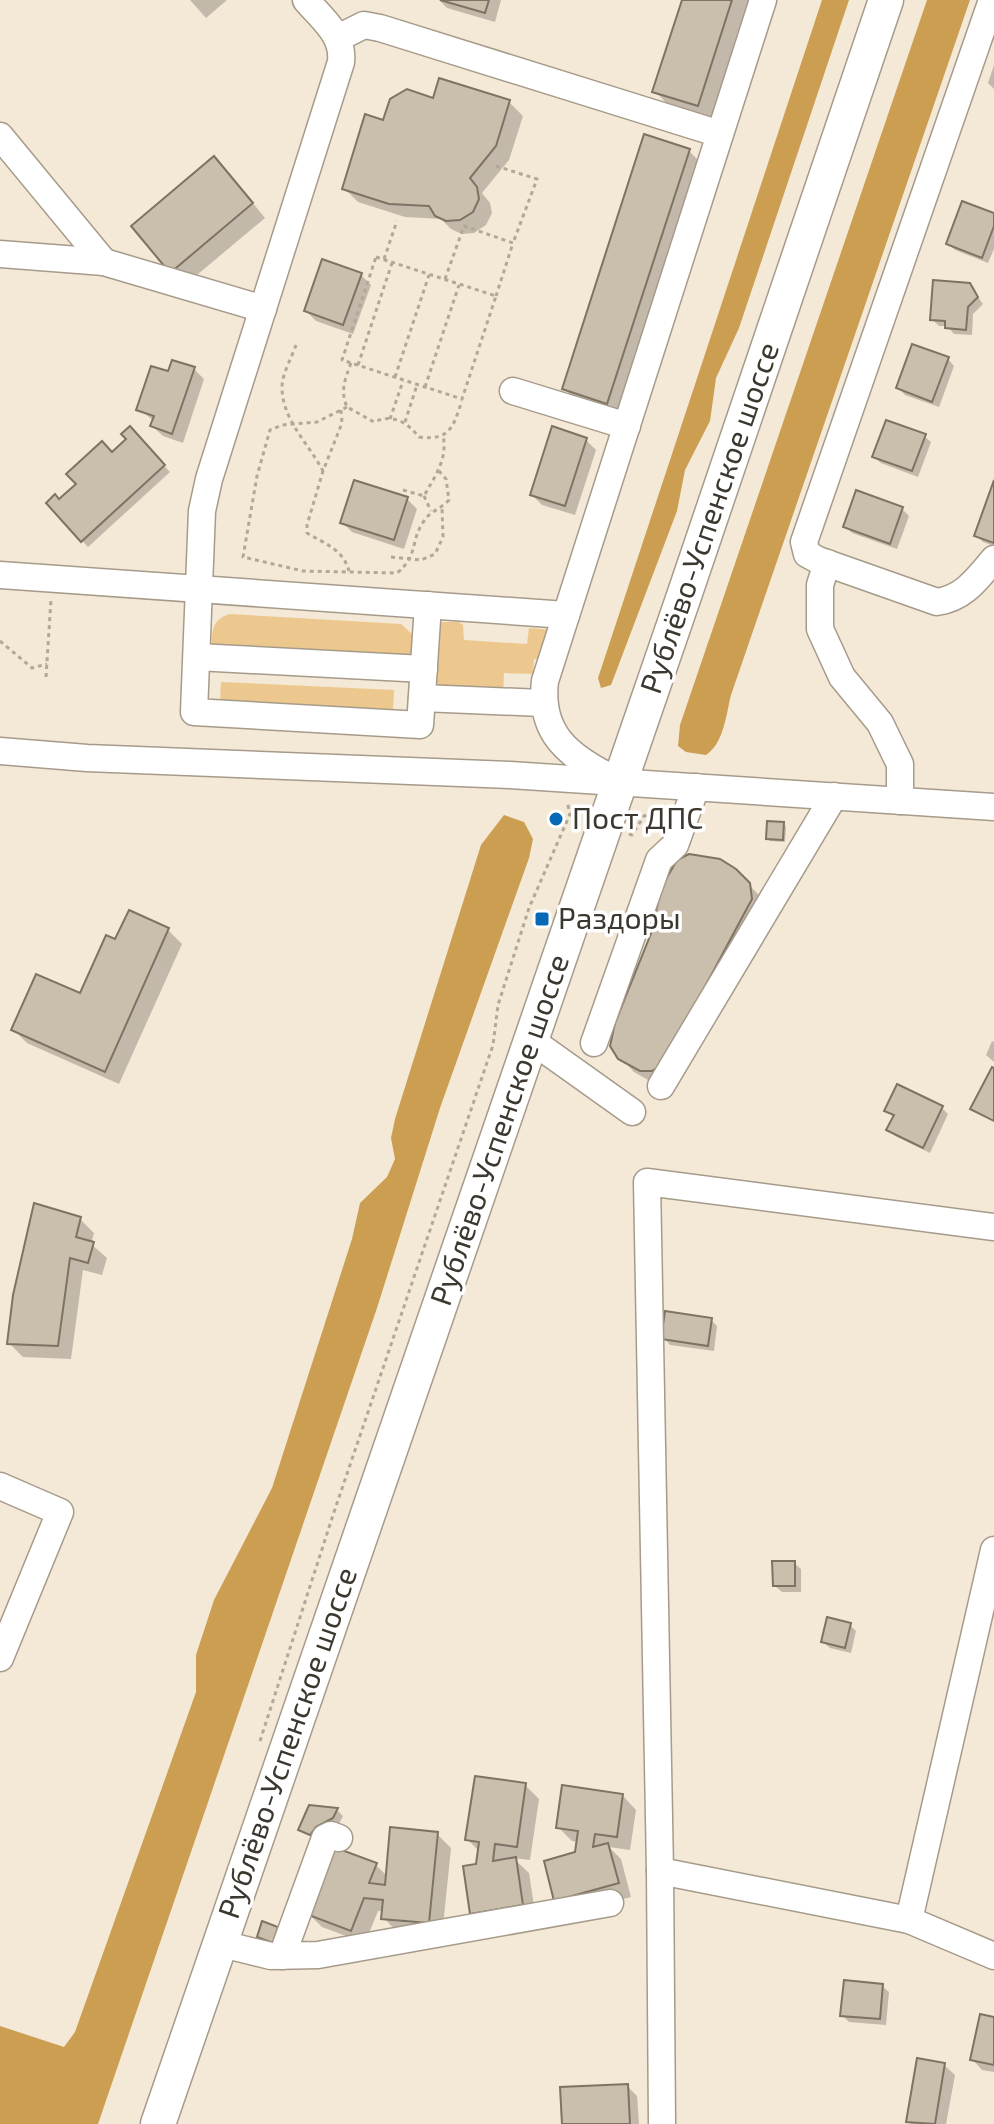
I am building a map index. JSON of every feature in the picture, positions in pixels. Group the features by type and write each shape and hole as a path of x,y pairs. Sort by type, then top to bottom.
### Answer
{"main road":[{"name":"Рублёво-Успенское шоссе","path":"158,2124 886,0"}],"street":[{"path":"306,0 338,38 342,49 341,62 209,479 202,511 194,712 420,725 428,605"},
{"path":"620,782 567,750 549,725 542,703 545,681 763,0"},
{"path":"992,0 804,542 807,554 937,602 951,600 968,589 994,559"},
{"path":"338,38 364,25 380,28 720,134"},
{"path":"0,136 104,262"},
{"path":"0,254 104,262 263,309"},
{"path":"513,391 627,426"},
{"path":"827,563 820,585 820,629 842,677 880,723 900,764 900,801"},
{"path":"0,575 566,615"},
{"path":"197,657 424,669"},
{"path":"422,698 542,703"},
{"path":"0,751 103,759 562,778 994,807"},
{"path":"594,1043 659,860 675,845 696,787"},
{"path":"661,1086 834,796"},
{"path":"531,1040 632,1112"},
{"path":"662,2124 647,1182 994,1227"},
{"path":"0,1486 60,1512 0,1658"},
{"path":"909,1920 994,1550"},
{"path":"282,1956 325,1838 331,1835 339,1838"},
{"path":"660,1871 909,1920 994,1956"},
{"path":"218,1943 271,1956 318,1955 610,1903"}],"path":[{"path":"351,363 343,387 347,407 374,422 383,418 405,422 419,437 432,439 452,428 537,179 496,166"},
{"path":"384,259 397,221"},
{"path":"445,279 464,226 513,243"},
{"path":"462,399 342,360 376,257 496,296"},
{"path":"358,365 392,262"},
{"path":"395,377 429,274"},
{"path":"425,387 459,284"},
{"path":"296,345 282,386 292,424 323,471"},
{"path":"390,419 403,380"},
{"path":"405,422 417,385"},
{"path":"347,407 317,422 270,430 243,557 303,571 397,573 411,559 421,523 449,500 450,490 439,471"},
{"path":"341,410 342,423 323,471 307,533 336,549 346,560 350,571"},
{"path":"424,496 439,471 446,449 443,435"},
{"path":"403,490 424,496"},
{"path":"424,496 431,512"},
{"path":"391,557 421,560 435,554 443,537 442,507"},
{"path":"46,677 52,579"},
{"path":"0,641 32,668 47,664"},
{"path":"257,1750 334,1512 493,1045 498,1005 529,908 570,814 562,778"},
{"path":"626,833 632,835 644,816 656,812 657,806"},
{"path":"570,814 579,816"}],"shaded area":[{"path":"822,0 849,0 739,328 716,378 710,421 685,470 677,511 611,685 601,688 598,678"},
{"path":"927,0 970,0 731,695 721,736 706,755 686,752 678,746 680,725"},
{"path":"230,614 401,624 414,636 413,658 212,649 216,623"},
{"path":"442,622 459,622 463,625 464,640 527,644 529,628 553,630 545,659 534,659 533,674 504,673 503,695 443,689 434,680 436,626"},
{"path":"221,682 394,690 393,711 220,703"},
{"path":"504,815 524,822 533,839 529,858 440,1108 377,1308 98,2124 0,2124 0,2026 64,2047 75,2032 196,1692 196,1655 214,1600 272,1488 352,1239 360,1203 387,1177 395,1159 391,1138 395,1119 481,845"}],"building":[{"path":"440,0 489,0 485,13"},
{"path":"682,0 732,0 698,106 652,92"},
{"path":"439,78 510,100 496,146 470,178 477,187 479,199 473,212 460,220 446,221 435,216 429,206 389,204 342,189 365,114 383,120 390,99 407,89 433,98"},
{"path":"644,134 690,149 607,404 562,389"},
{"path":"214,156 253,203 170,273 131,226"},
{"path":"962,201 994,213 994,226 982,258 946,244"},
{"path":"322,259 362,273 343,325 304,311"},
{"path":"933,280 970,283 978,297 968,307 966,330 945,328 945,321 930,320"},
{"path":"912,344 949,357 932,402 896,388"},
{"path":"172,360 195,367 172,434 150,426 154,416 136,410 151,366 168,371"},
{"path":"886,420 926,434 912,471 872,457"},
{"path":"130,426 165,465 81,542 46,503 55,494 59,499 76,484 66,474 102,441 112,452 126,439 121,434"},
{"path":"552,426 587,438 565,506 530,495"},
{"path":"354,480 408,497 394,540 340,523"},
{"path":"994,480 994,543 974,536"},
{"path":"856,490 903,507 890,544 843,527"},
{"path":"767,821 784,822 783,840 766,839"},
{"path":"689,854 720,859 736,869 750,883 752,899 663,1065 652,1071 640,1071 618,1059 610,1046 615,1023 652,931 661,888 677,860"},
{"path":"129,910 169,928 105,1072 11,1030 36,974 80,993 106,935 115,939"},
{"path":"994,1068 994,1121 970,1109"},
{"path":"897,1084 943,1106 923,1148 886,1130 894,1115 884,1111"},
{"path":"34,1203 81,1217 76,1237 94,1242 88,1263 70,1258 58,1346 7,1344 13,1295"},
{"path":"665,1311 712,1318 708,1346 661,1339"},
{"path":"772,1561 795,1561 795,1586 773,1586"},
{"path":"827,1617 851,1623 845,1648 821,1642"},
{"path":"475,1776 526,1783 517,1847 495,1844 493,1861 516,1857 523,1905 470,1914 463,1866 476,1864 479,1842 465,1840"},
{"path":"562,1785 623,1794 617,1837 595,1834 593,1847 608,1843 619,1883 554,1901 544,1861 575,1852 578,1831 556,1828"},
{"path":"309,1805 338,1808 333,1818 316,1827 310,1835 298,1830"},
{"path":"390,1827 438,1832 429,1923 381,1919 383,1900 364,1898 351,1931 306,1914 331,1846 377,1863 369,1883 385,1885"},
{"path":"262,1921 278,1927 273,1943 257,1937"},
{"path":"844,1980 883,1984 880,2019 840,2016"},
{"path":"980,2014 994,2017 994,2065 970,2060"},
{"path":"917,2058 945,2063 935,2124 906,2122"},
{"path":"628,2084 630,2124 562,2124 560,2087"}],"place":[{"name":"Пост ДПС","path":"556,819"},
{"name":"Раздоры","path":"542,919"}]}
